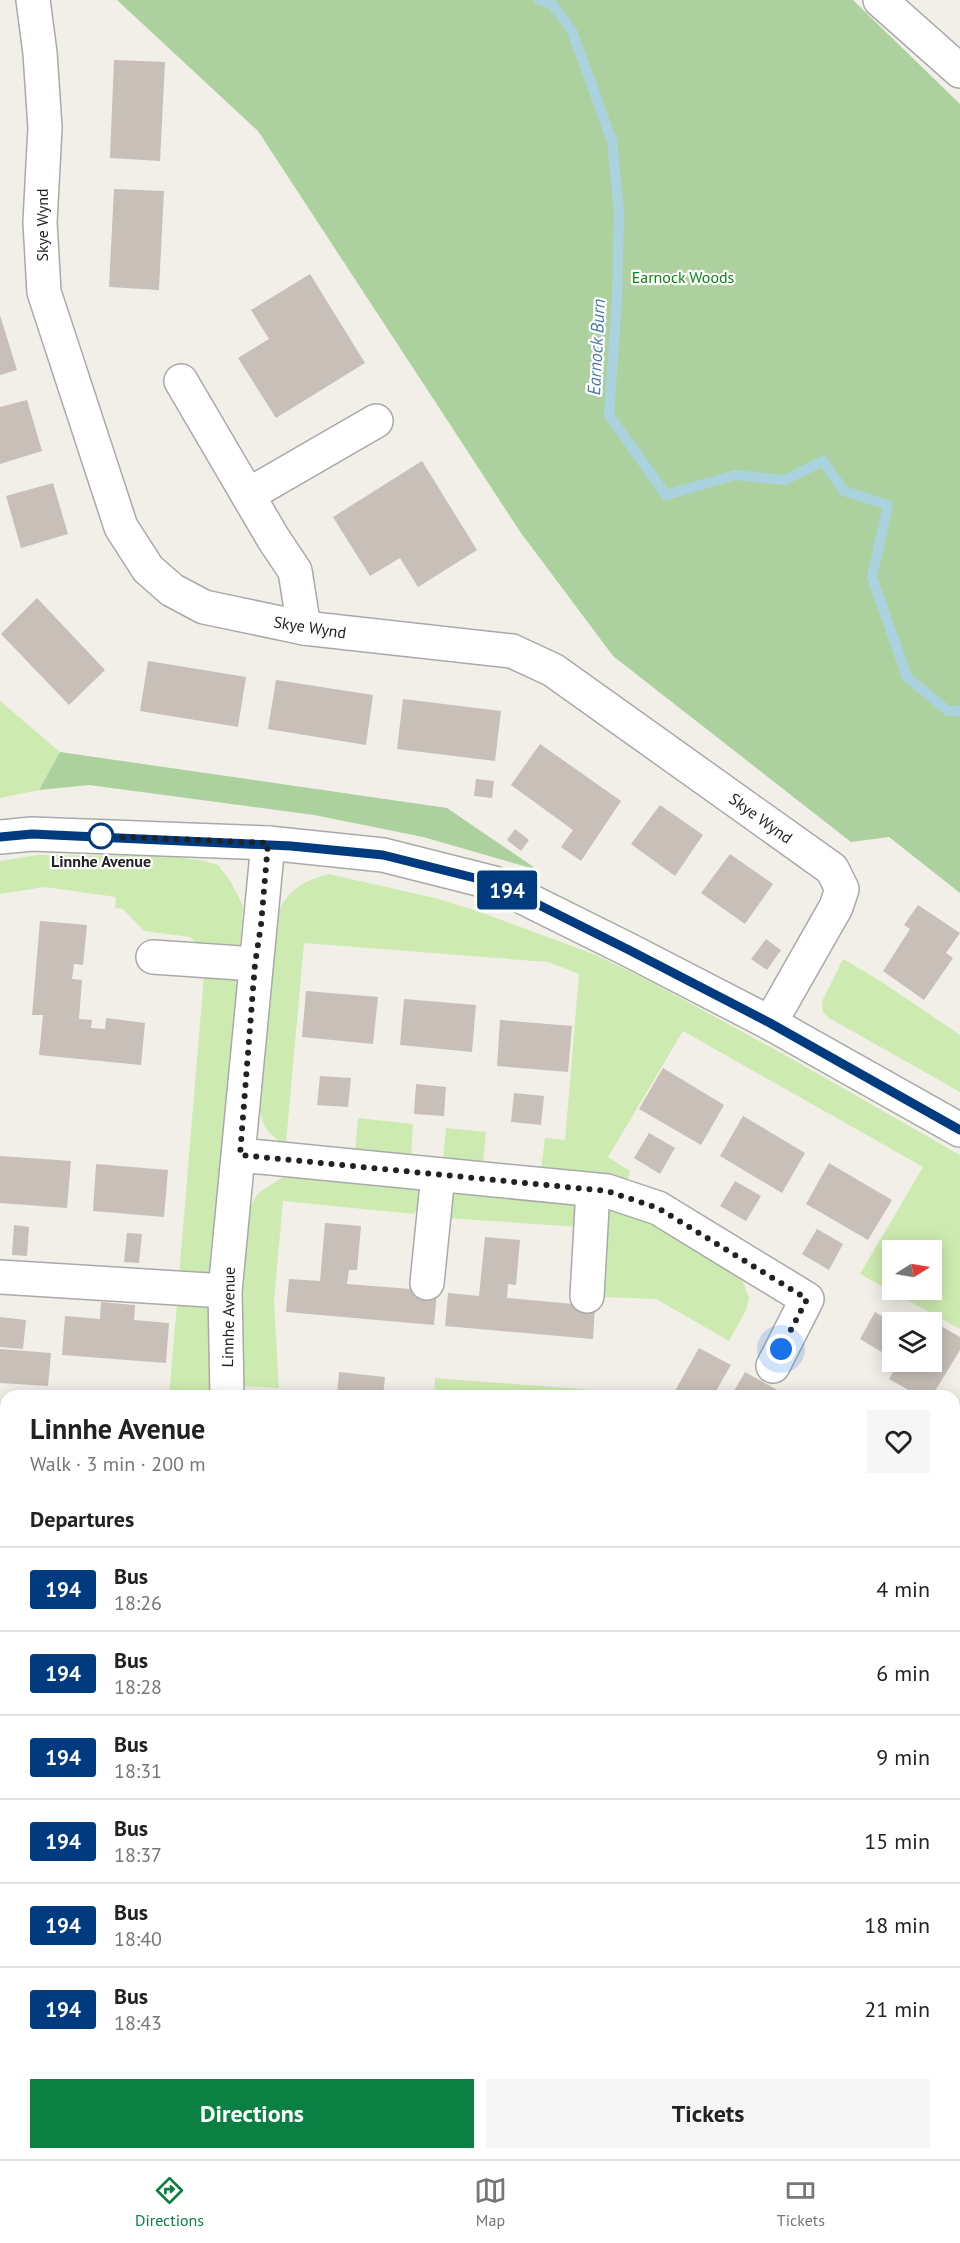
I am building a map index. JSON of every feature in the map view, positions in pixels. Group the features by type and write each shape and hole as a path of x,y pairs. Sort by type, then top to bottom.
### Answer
{"street":[{"name":"Skye Wynd","path":"33,0 40,53 45,128 40,222 44,292 121,526 148,569 172,590 204,607 304,628 512,651 553,670 832,869 842,889 836,907 770,1023"},
{"path":"880,0 960,71"},
{"path":"181,381 295,571 304,628"},
{"path":"248,495 376,421"},
{"path":"0,837 32,834 268,843 383,855 495,883 770,1023 960,1130"},
{"name":"Linnhe Avenue","path":"227,1390 225,1291 240,1155 255,964 268,843"},
{"path":"153,957 255,964"},
{"path":"240,1155 607,1191 658,1208 807,1299 773,1366"},
{"path":"428,1283 438,1174"},
{"path":"587,1296 593,1190"},
{"path":"0,1277 225,1291"}],"green space":[{"name":"Earnock Woods","path":"117,0 853,0 960,104 960,893 889,837 851,842 613,656 521,533 258,131"},
{"path":"0,701 60,752 39,790 0,798"},
{"path":"60,752 447,808 538,870 423,837 314,815 89,785 39,790"},
{"path":"37,855 162,856 201,860 218,865 231,882 243,906 240,950 200,947 190,937 144,931 123,909 115,908 116,897 45,887 0,894 0,861"},
{"path":"329,874 439,899 596,955 651,982 785,1055 960,1155 960,1329 942,1319 942,1312 929,1312 907,1300 942,1300 942,1240 882,1240 882,1286 860,1274 923,1167 683,1031 608,1157 630,1171 627,1181 604,1174 541,1169 545,1138 565,1140 579,974 548,962 304,943 286,1144 273,1137 262,1120 259,1099 274,923 282,904 294,890 309,881"},
{"path":"843,959 882,982 960,1035 960,1092 829,1018 823,1012 822,1001"},
{"path":"204,975 238,979 213,1278 179,1276"},
{"path":"358,1118 413,1124 411,1157 355,1153"},
{"path":"446,1128 486,1132 483,1163 443,1160"},
{"path":"281,1178 426,1188 423,1204 414,1214 283,1201 274,1301 279,1388 243,1386 242,1294 248,1213 257,1194"},
{"path":"449,1191 581,1201 580,1227 447,1218"},
{"path":"606,1204 664,1228 739,1272 749,1298 746,1310 729,1341 656,1299 604,1297"},
{"path":"177,1303 212,1306 213,1390 170,1390"},
{"path":"435,1378 593,1390 434,1390"}],"building":[{"path":"114,60 165,62 160,161 110,158"},
{"path":"114,189 164,191 159,290 109,287"},
{"path":"310,274 365,363 276,418 238,358 269,339 251,310"},
{"path":"0,315 17,370 0,375"},
{"path":"27,400 42,451 0,464 0,407"},
{"path":"422,461 477,550 418,587 400,558 370,576 333,517"},
{"path":"53,483 68,534 21,548 6,496"},
{"path":"37,598 105,670 69,705 1,634"},
{"path":"148,661 246,677 238,727 140,711"},
{"path":"276,680 373,695 366,745 268,729"},
{"path":"403,699 501,711 495,761 397,749"},
{"path":"540,744 621,801 581,861 561,847 573,830 511,785"},
{"path":"476,779 494,781 492,798 474,796"},
{"path":"660,805 703,835 675,876 631,844"},
{"path":"515,829 529,840 521,851 507,840"},
{"path":"730,854 773,884 745,924 701,893"},
{"path":"918,905 960,933 946,953 953,958 924,1000 883,971 910,929 904,925"},
{"path":"40,921 87,925 83,965 74,964 72,979 82,980 79,1019 92,1020 91,1028 105,1029 106,1018 145,1023 141,1065 39,1055 43,1015 32,1015"},
{"path":"766,939 781,950 767,970 751,959"},
{"path":"306,991 378,997 373,1044 302,1037"},
{"path":"404,999 476,1005 472,1052 400,1045"},
{"path":"500,1020 572,1026 568,1072 497,1066"},
{"path":"663,1068 724,1105 701,1145 639,1109"},
{"path":"320,1076 351,1078 348,1107 317,1105"},
{"path":"416,1084 446,1087 444,1116 414,1114"},
{"path":"514,1093 544,1096 541,1125 511,1122"},
{"path":"743,1116 805,1153 782,1193 720,1156"},
{"path":"649,1133 675,1148 660,1174 634,1158"},
{"path":"0,1156 71,1161 67,1208 0,1203"},
{"path":"829,1163 892,1200 868,1240 806,1204"},
{"path":"96,1164 168,1170 164,1217 93,1211"},
{"path":"735,1181 761,1196 746,1221 720,1206"},
{"path":"325,1223 361,1226 357,1270 349,1270 347,1284 437,1291 434,1325 286,1312 289,1279 320,1281"},
{"path":"14,1225 29,1227 27,1256 12,1255"},
{"path":"817,1229 843,1244 829,1270 802,1254"},
{"path":"127,1233 142,1234 139,1263 124,1262"},
{"path":"485,1237 520,1240 516,1285 508,1284 507,1298 595,1306 593,1339 445,1326 448,1293 479,1296"},
{"path":"101,1302 135,1305 134,1320 169,1323 166,1363 62,1355 65,1316 100,1319"},
{"path":"875,1312 882,1316 882,1352 860,1339"},
{"path":"0,1317 26,1320 23,1349 0,1347"},
{"path":"942,1327 960,1337 960,1350 936,1390 908,1390 889,1379 893,1372 942,1372"},
{"path":"699,1348 731,1365 716,1390 675,1390"},
{"path":"0,1349 51,1353 48,1386 0,1383"},
{"path":"339,1372 385,1377 384,1390 338,1390"},
{"path":"745,1372 777,1390 734,1390"}],"waterway":[{"name":"Earnock Burn","path":"539,0 552,4 572,31 612,141 619,212 617,300 609,415 666,495 735,475 785,480 823,461 844,491 888,505 872,577 907,677 948,711 960,711"}],"bus line":[{"name":"194","path":"0,837 32,834 268,843 383,855 495,883 770,1023 960,1130"}],"place":[{"name":"Linnhe Avenue","path":"101,836"}],"route":[{"path":"101,836 268,843 255,964 240,1155 607,1191 658,1208 807,1299 781,1349"}]}
